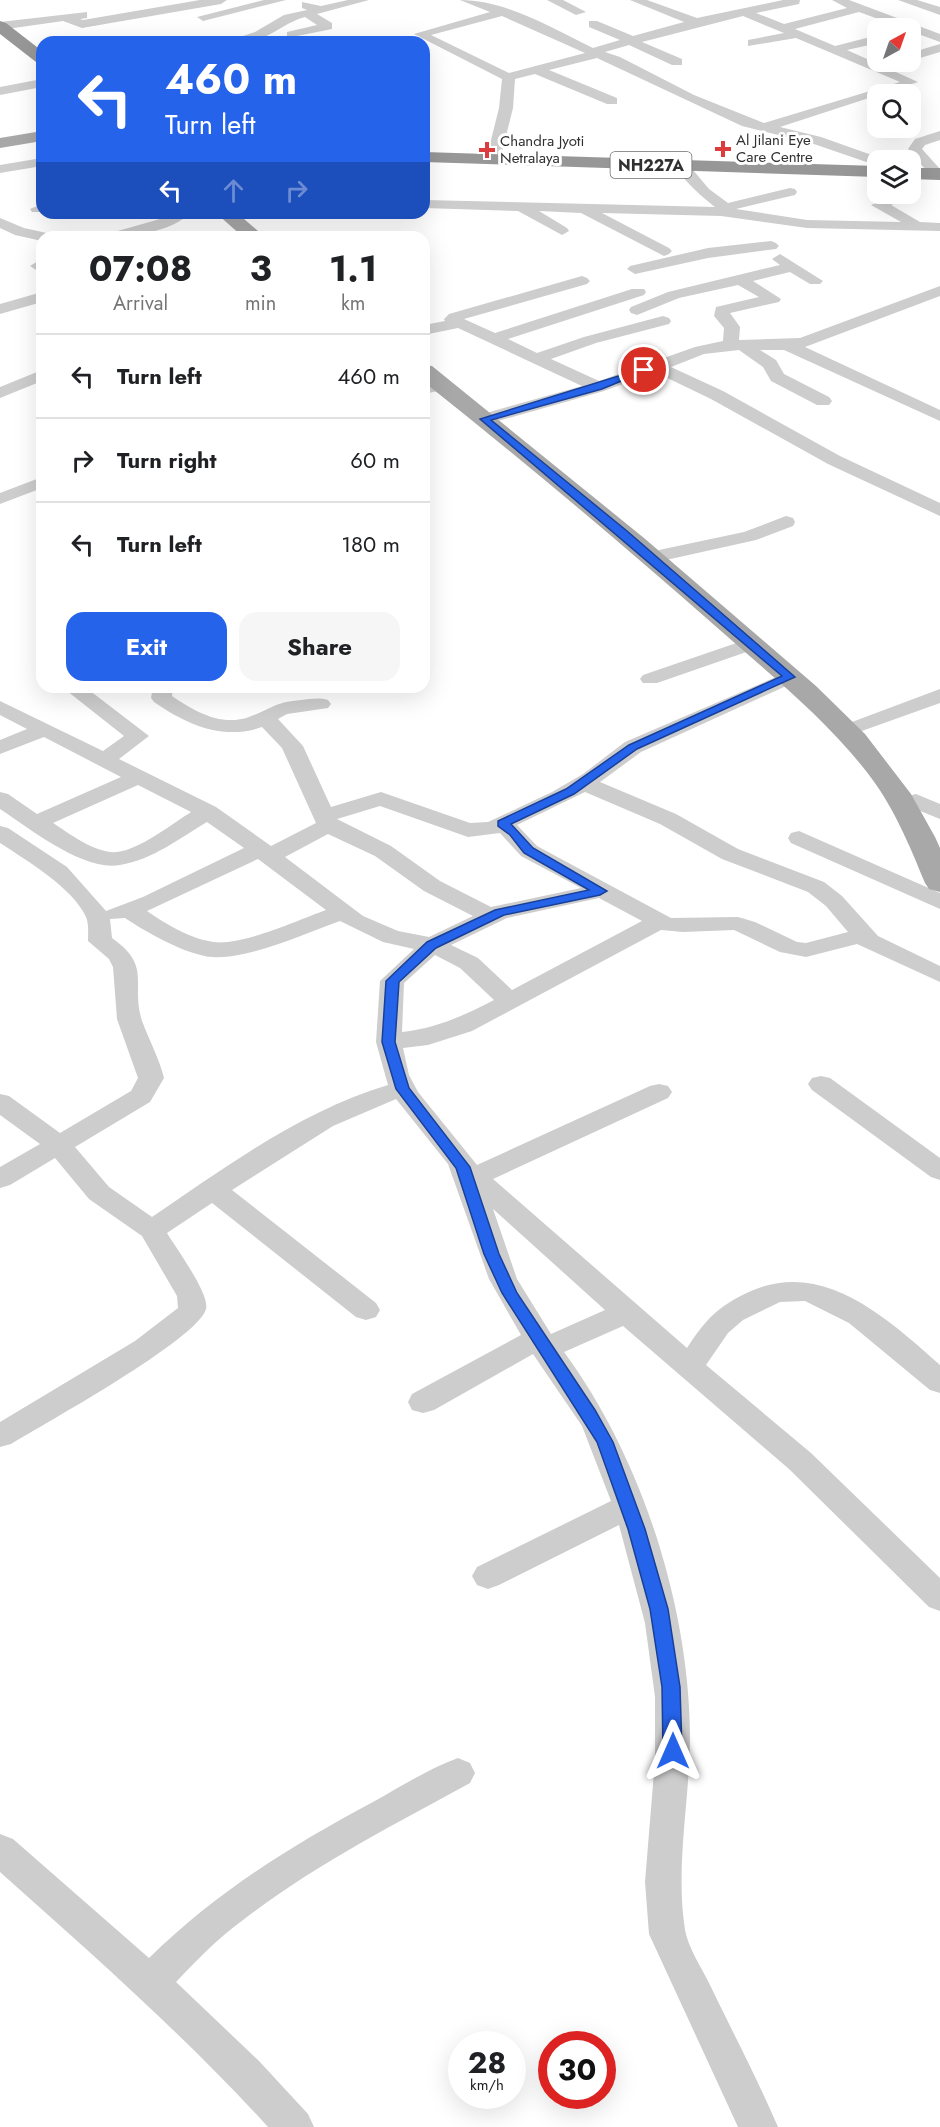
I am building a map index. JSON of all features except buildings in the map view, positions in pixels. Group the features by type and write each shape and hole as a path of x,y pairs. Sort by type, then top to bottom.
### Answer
{"highway":[{"path":"0,26 36,52"},
{"path":"0,33 36,61"},
{"name":"NH227A","path":"430,157 867,172"},
{"path":"921,176 938,180"}],"main road":[{"path":"0,143 36,137"},
{"path":"232,219 248,231"},
{"path":"244,219 258,231"},
{"path":"430,365 790,677 846,730 882,773 916,827 940,883"},
{"path":"430,382 490,417 666,554 807,676 860,726 898,770 940,843"}],"street":[{"path":"65,18 82,24 221,0"},
{"path":"203,17 280,0"},
{"path":"295,0 320,10"},
{"path":"255,36 282,20 363,0"},
{"path":"466,0 525,20 594,53 616,60 689,99 763,128 816,140 867,158"},
{"path":"553,0 580,12"},
{"path":"636,0 702,17"},
{"path":"659,0 702,17"},
{"path":"430,39 508,77 594,53 702,17 724,16 795,0"},
{"path":"838,0 885,18"},
{"path":"904,0 940,11"},
{"path":"0,26 38,19 65,18 150,3"},
{"path":"785,28 859,8"},
{"path":"744,12 867,61"},
{"path":"270,28 291,35 328,26 306,13"},
{"path":"424,36 420,34 500,13"},
{"path":"593,24 677,62"},
{"path":"921,30 940,28"},
{"path":"921,31 940,38"},
{"path":"752,43 799,34"},
{"path":"837,49 867,42"},
{"path":"921,54 940,48"},
{"path":"537,70 612,101"},
{"path":"763,128 912,82 891,72"},
{"path":"493,160 497,135 509,98 508,77"},
{"path":"0,92 36,84"},
{"path":"921,188 938,180 915,150 921,142 940,135"},
{"path":"0,169 36,163"},
{"path":"682,167 704,192 728,210"},
{"path":"0,177 36,173"},
{"path":"728,210 790,192"},
{"path":"430,204 521,208 728,210 807,224 940,227"},
{"path":"881,204 878,205 923,226"},
{"path":"521,208 562,231"},
{"path":"582,209 664,251"},
{"path":"133,231 171,219"},
{"path":"0,222 20,232 36,235"},
{"path":"635,269 708,254 771,246 807,224"},
{"path":"771,246 773,255 815,281"},
{"path":"637,310 674,295 793,267"},
{"path":"739,279 773,300 722,310 722,316 732,327 737,345 770,364 777,377 823,401"},
{"path":"455,323 452,319 455,317 582,281"},
{"path":"490,417 598,387 701,350 737,345 802,343 940,291"},
{"path":"493,339 639,292"},
{"path":"923,296 940,303"},
{"path":"0,309 36,299"},
{"path":"534,359 590,340 663,321"},
{"path":"430,329 455,323 464,324 534,359 598,387"},
{"path":"787,345 940,416"},
{"path":"656,366 717,395 834,460 940,510"},
{"path":"0,393 36,378"},
{"path":"0,499 36,484"},
{"path":"666,554 749,536 786,522"},
{"path":"650,679 751,644"},
{"path":"98,917 130,910 265,852 325,820 381,799 468,830 482,830 503,824 583,783 633,747 790,677"},
{"path":"80,693 138,736 105,759"},
{"path":"162,693 161,698 208,723 237,728 266,718 282,708 321,704"},
{"path":"860,726 940,695"},
{"path":"0,707 208,812 265,852 342,912 371,930 408,942 432,945 469,963 508,1000"},
{"path":"266,718 292,746 325,820 383,851 432,886 490,916"},
{"path":"0,748 46,729"},
{"path":"0,832 114,789 139,776"},
{"path":"583,783 668,819 730,854 816,886 834,901 867,938 940,975"},
{"path":"0,800 93,855 107,860 117,859 141,849 208,812"},
{"path":"916,801 940,812"},
{"path":"503,824 515,833 522,846 659,922 679,926 724,922 740,924 788,947 807,951 853,937 867,938"},
{"path":"0,832 59,872 98,917 100,922 98,935 105,945 120,955 125,967 129,1018 151,1078 141,1095 0,1179"},
{"path":"799,838 940,902"},
{"path":"600,891 511,909 490,916 432,945 392,981 389,1042 402,1089 469,1172 626,1313 835,1492 940,1598"},
{"path":"130,910 152,927 207,948 223,949 258,943 342,912"},
{"path":"389,1042 447,1033 659,922"},
{"path":"105,945 152,927"},
{"path":"821,1084 940,1171"},
{"path":"152,1230 326,1116 371,1097 402,1089"},
{"path":"469,1172 659,1092"},
{"path":"0,1102 59,1145 99,1193 152,1230 191,1296 192,1309 183,1321 145,1348 0,1436"},
{"path":"469,1172 492,1254 509,1293 590,1414 605,1442 628,1506 659,1609 671,1687 672,1769 662,1863 662,1900 667,1934 758,2127"},
{"path":"213,1189 366,1310"},
{"path":"690,1366 721,1322 733,1312 769,1294 785,1290 806,1291 832,1301 875,1326 940,1382"},
{"path":"423,1402 541,1344 626,1313"},
{"path":"488,1576 628,1506"},
{"path":"150,1982 229,1909 266,1884 394,1807 458,1773"},
{"path":"0,1850 150,1982 245,2074 294,2127"}],"place":[{"name":"Al Jilani Eye Care Centre","path":"723,149"},
{"name":"Chandra Jyoti Netralaya","path":"487,150"}],"route":[{"path":"644,370 598,387 484,419 623,533 790,677 633,747 591,779 552,801 503,824 515,833 522,846 600,891 500,912 432,945 397,974 392,981 389,1042 391,1056 402,1089 463,1167 492,1254 509,1293 530,1328 590,1414 605,1442 637,1529 659,1609 671,1687 673,1751"}]}
